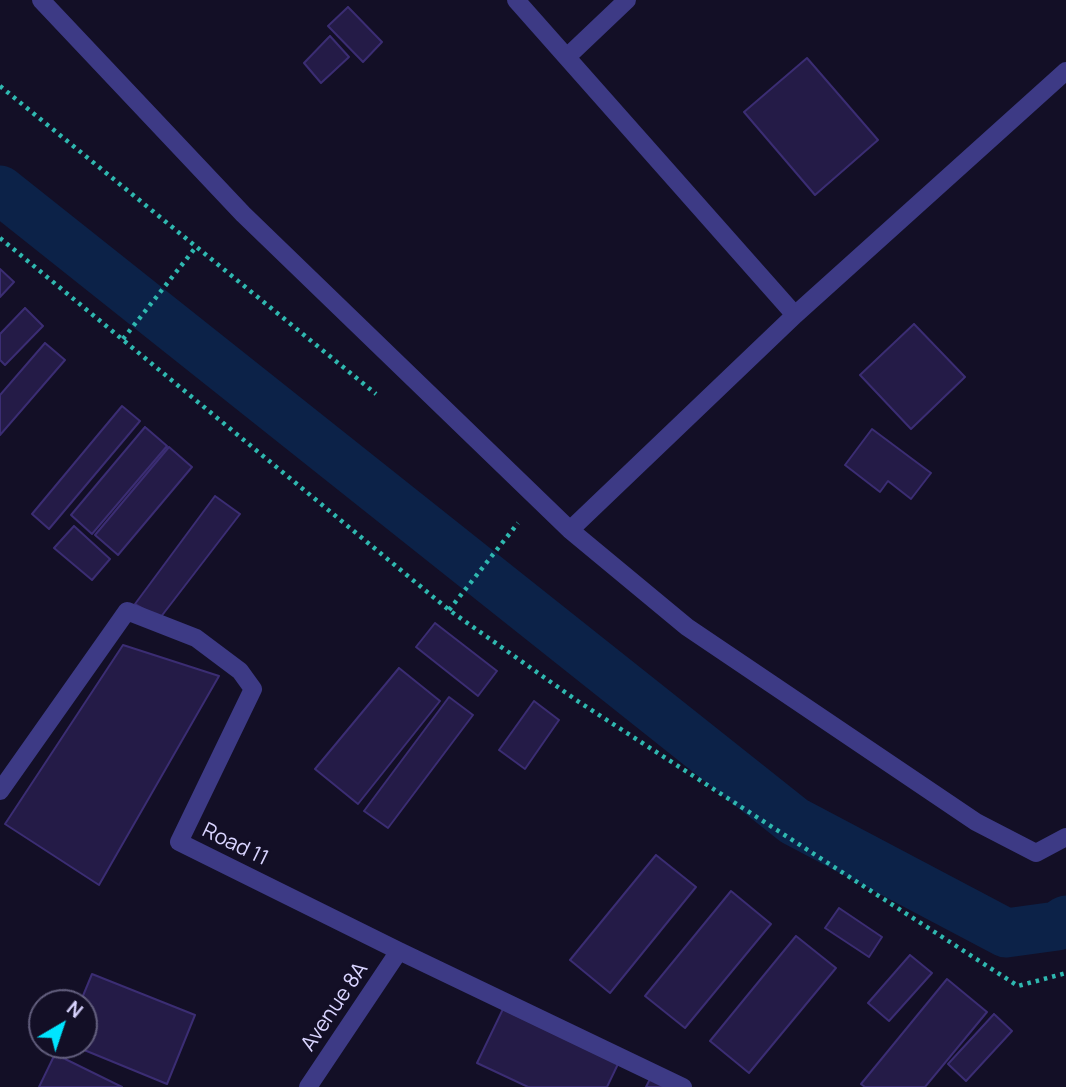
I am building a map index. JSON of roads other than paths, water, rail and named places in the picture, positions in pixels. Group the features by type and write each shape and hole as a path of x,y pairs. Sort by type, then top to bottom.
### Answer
{"street":[{"path":"41,0 243,214 570,530 687,627 976,822 1036,853 1066,837"},
{"path":"516,0 794,315"},
{"path":"566,57 627,0"},
{"path":"570,530 794,315 1066,71"},
{"name":"Road 11","path":"0,791 127,611 196,638 240,671 253,689 179,842 683,1087"},
{"name":"Avenue 8A","path":"308,1087 399,951"}],"waterway":[{"path":"0,190 794,821 1006,933 1057,926 1066,920"}]}
